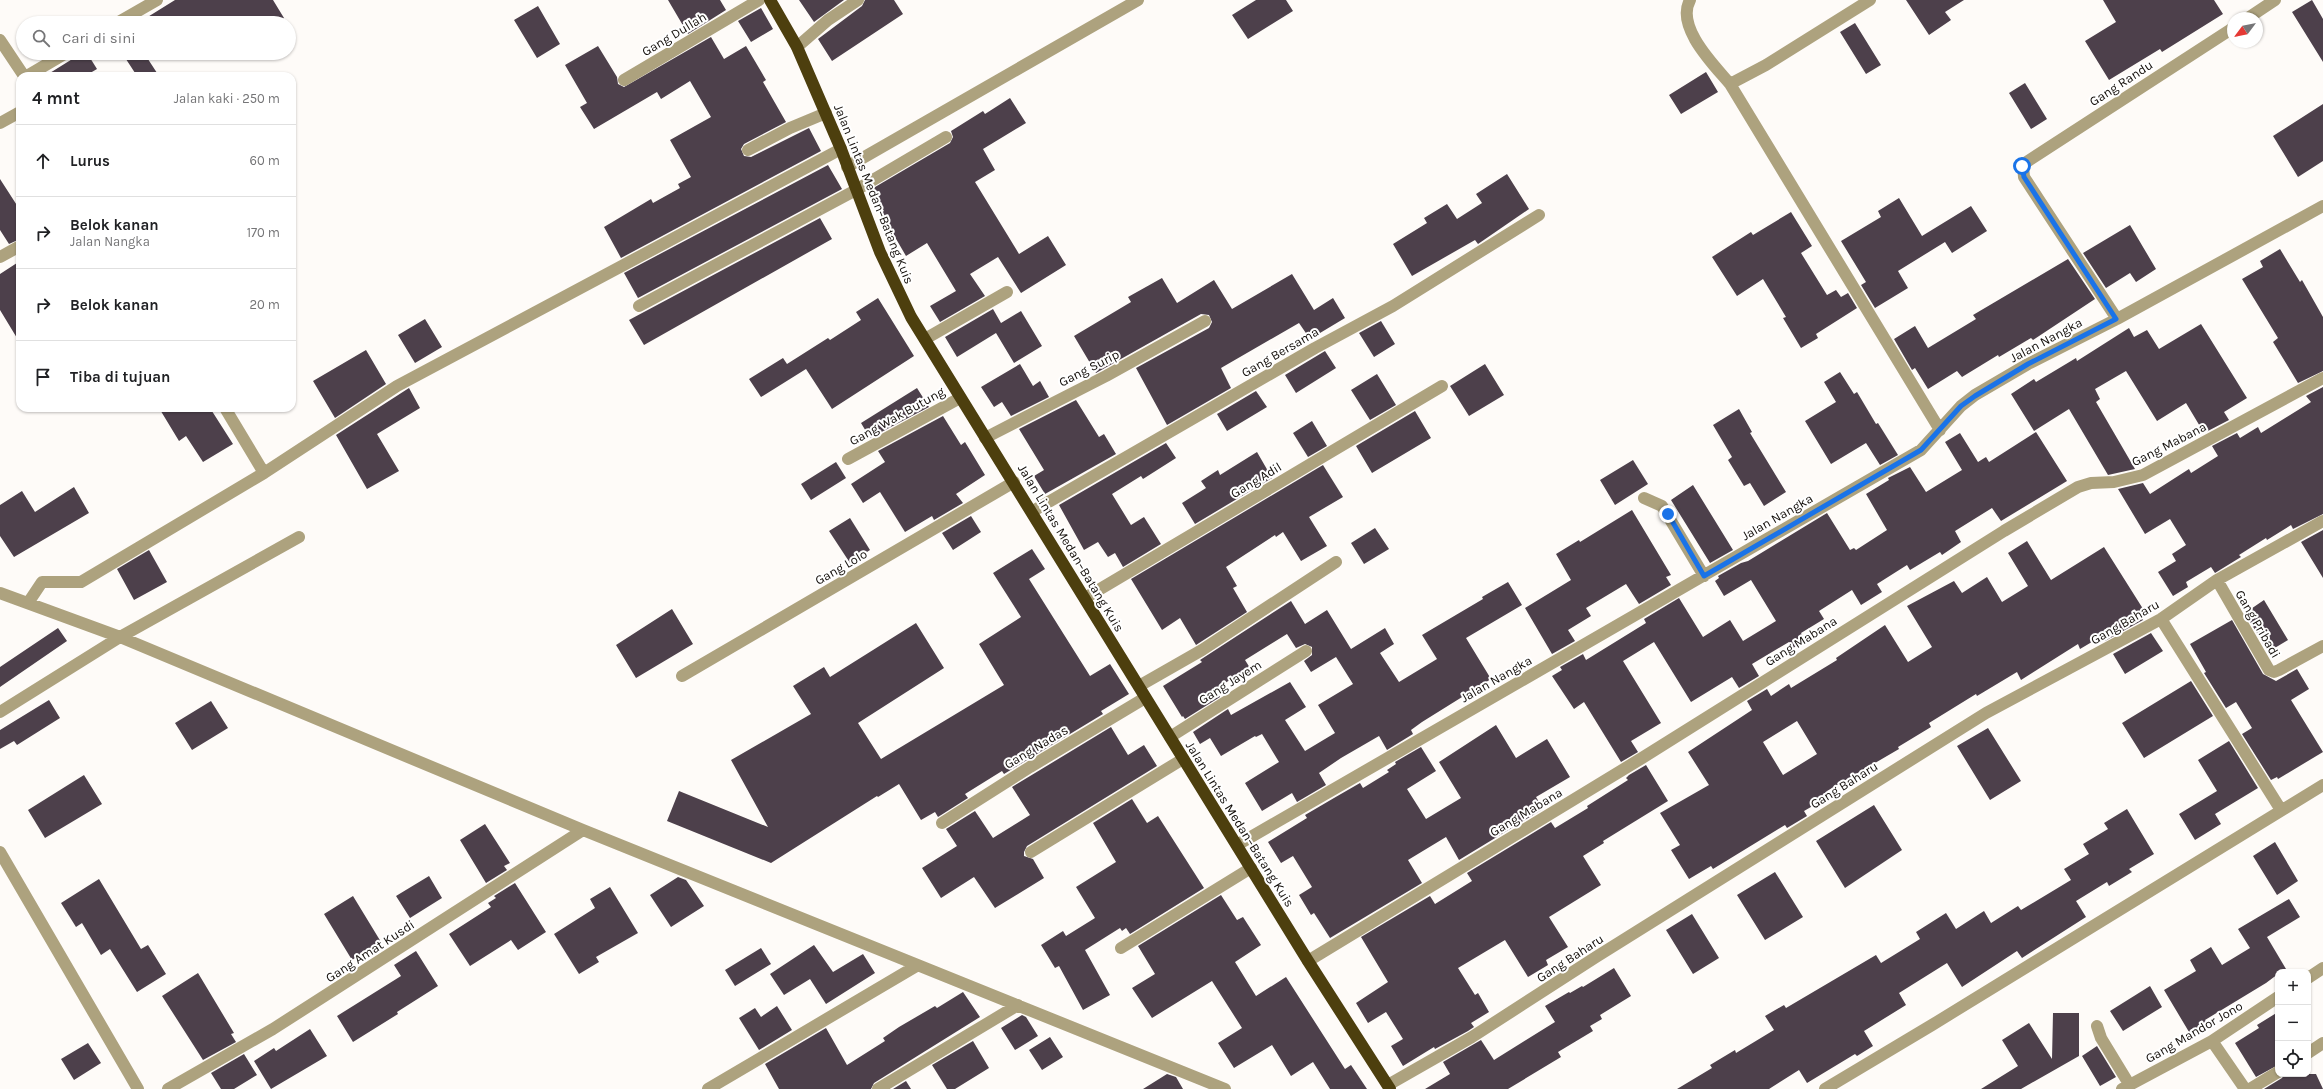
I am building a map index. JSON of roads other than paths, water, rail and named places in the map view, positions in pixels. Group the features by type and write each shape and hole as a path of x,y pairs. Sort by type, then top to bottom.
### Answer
{"highway":[{"name":"Jalan Lintas Medan–Batang Kuis","path":"770,0 797,47 841,149 889,272 925,340 985,438 1033,511 1145,698 1308,961 1389,1087"}],"street":[{"path":"129,16 157,0"},
{"name":"Gang Dullah","path":"624,80 759,0"},
{"path":"797,47 828,20 858,0"},
{"path":"848,167 1138,0"},
{"path":"1690,0 1688,21 1692,37 1730,84 1940,430"},
{"path":"1730,84 1766,65 1870,0"},
{"path":"2257,12 2275,0"},
{"name":"Gang Randu","path":"2116,319 2024,177 2022,169 2025,163 2227,32"},
{"path":"0,40 22,72"},
{"path":"32,72 54,60"},
{"path":"748,150 790,128 826,113"},
{"path":"0,123 16,114"},
{"path":"639,306 856,190 946,137"},
{"path":"30,600 42,582 81,582 264,473 397,386 841,149"},
{"name":"Jalan Nangka","path":"1237,845 1921,450 1961,406 2028,364 2116,319 2323,206"},
{"name":"Gang Bersama","path":"1033,511 1315,348 1393,306 1539,215"},
{"path":"0,257 16,248"},
{"path":"925,340 1007,292"},
{"name":"Gang Surip","path":"985,438 1106,376 1205,321"},
{"name":"Gang Mabana","path":"1308,961 1635,762 2004,531 2078,487 2091,483 2121,481 2143,475 2323,378"},
{"name":"Gang Adil","path":"1085,598 1442,386"},
{"name":"Gang Wak Butung","path":"848,459 960,398"},
{"path":"227,412 264,473"},
{"name":"Gang Lolo","path":"682,676 1014,482"},
{"path":"1644,498 1662,506 1704,576"},
{"name":"Gang Baharu","path":"1389,1087 1472,1037 1596,957 1986,713 2161,619 2216,580 2323,521"},
{"path":"0,712 120,637 299,537"},
{"path":"1139,686 1202,650 1336,562"},
{"name":"Gang Pribadi","path":"2216,580 2269,670 2274,672 2280,670 2323,646"},
{"path":"0,593 30,600 583,830 1225,1089"},
{"path":"2161,619 2281,810"},
{"name":"Gang Jayem","path":"1170,737 1306,652"},
{"name":"Gang Nadas","path":"942,822 1145,698"},
{"path":"1031,852 1183,759"},
{"path":"1825,1089 1939,1021 2323,785"},
{"name":"Gang Amat Kusdi","path":"168,1089 273,1029 583,830"},
{"path":"0,852 5,871 138,1089"},
{"path":"1122,948 1251,868"},
{"path":"708,1089 918,965"},
{"path":"2311,976 2323,968"},
{"name":"Gang Mandor Jono","path":"2126,1087 2212,1041 2275,999"},
{"path":"878,1089 1018,1005"},
{"path":"2097,1026 2101,1038 2126,1087"},
{"path":"2212,1041 2245,1089"},
{"path":"2311,1051 2323,1043"},
{"path":"2250,1089 2275,1074"}]}
